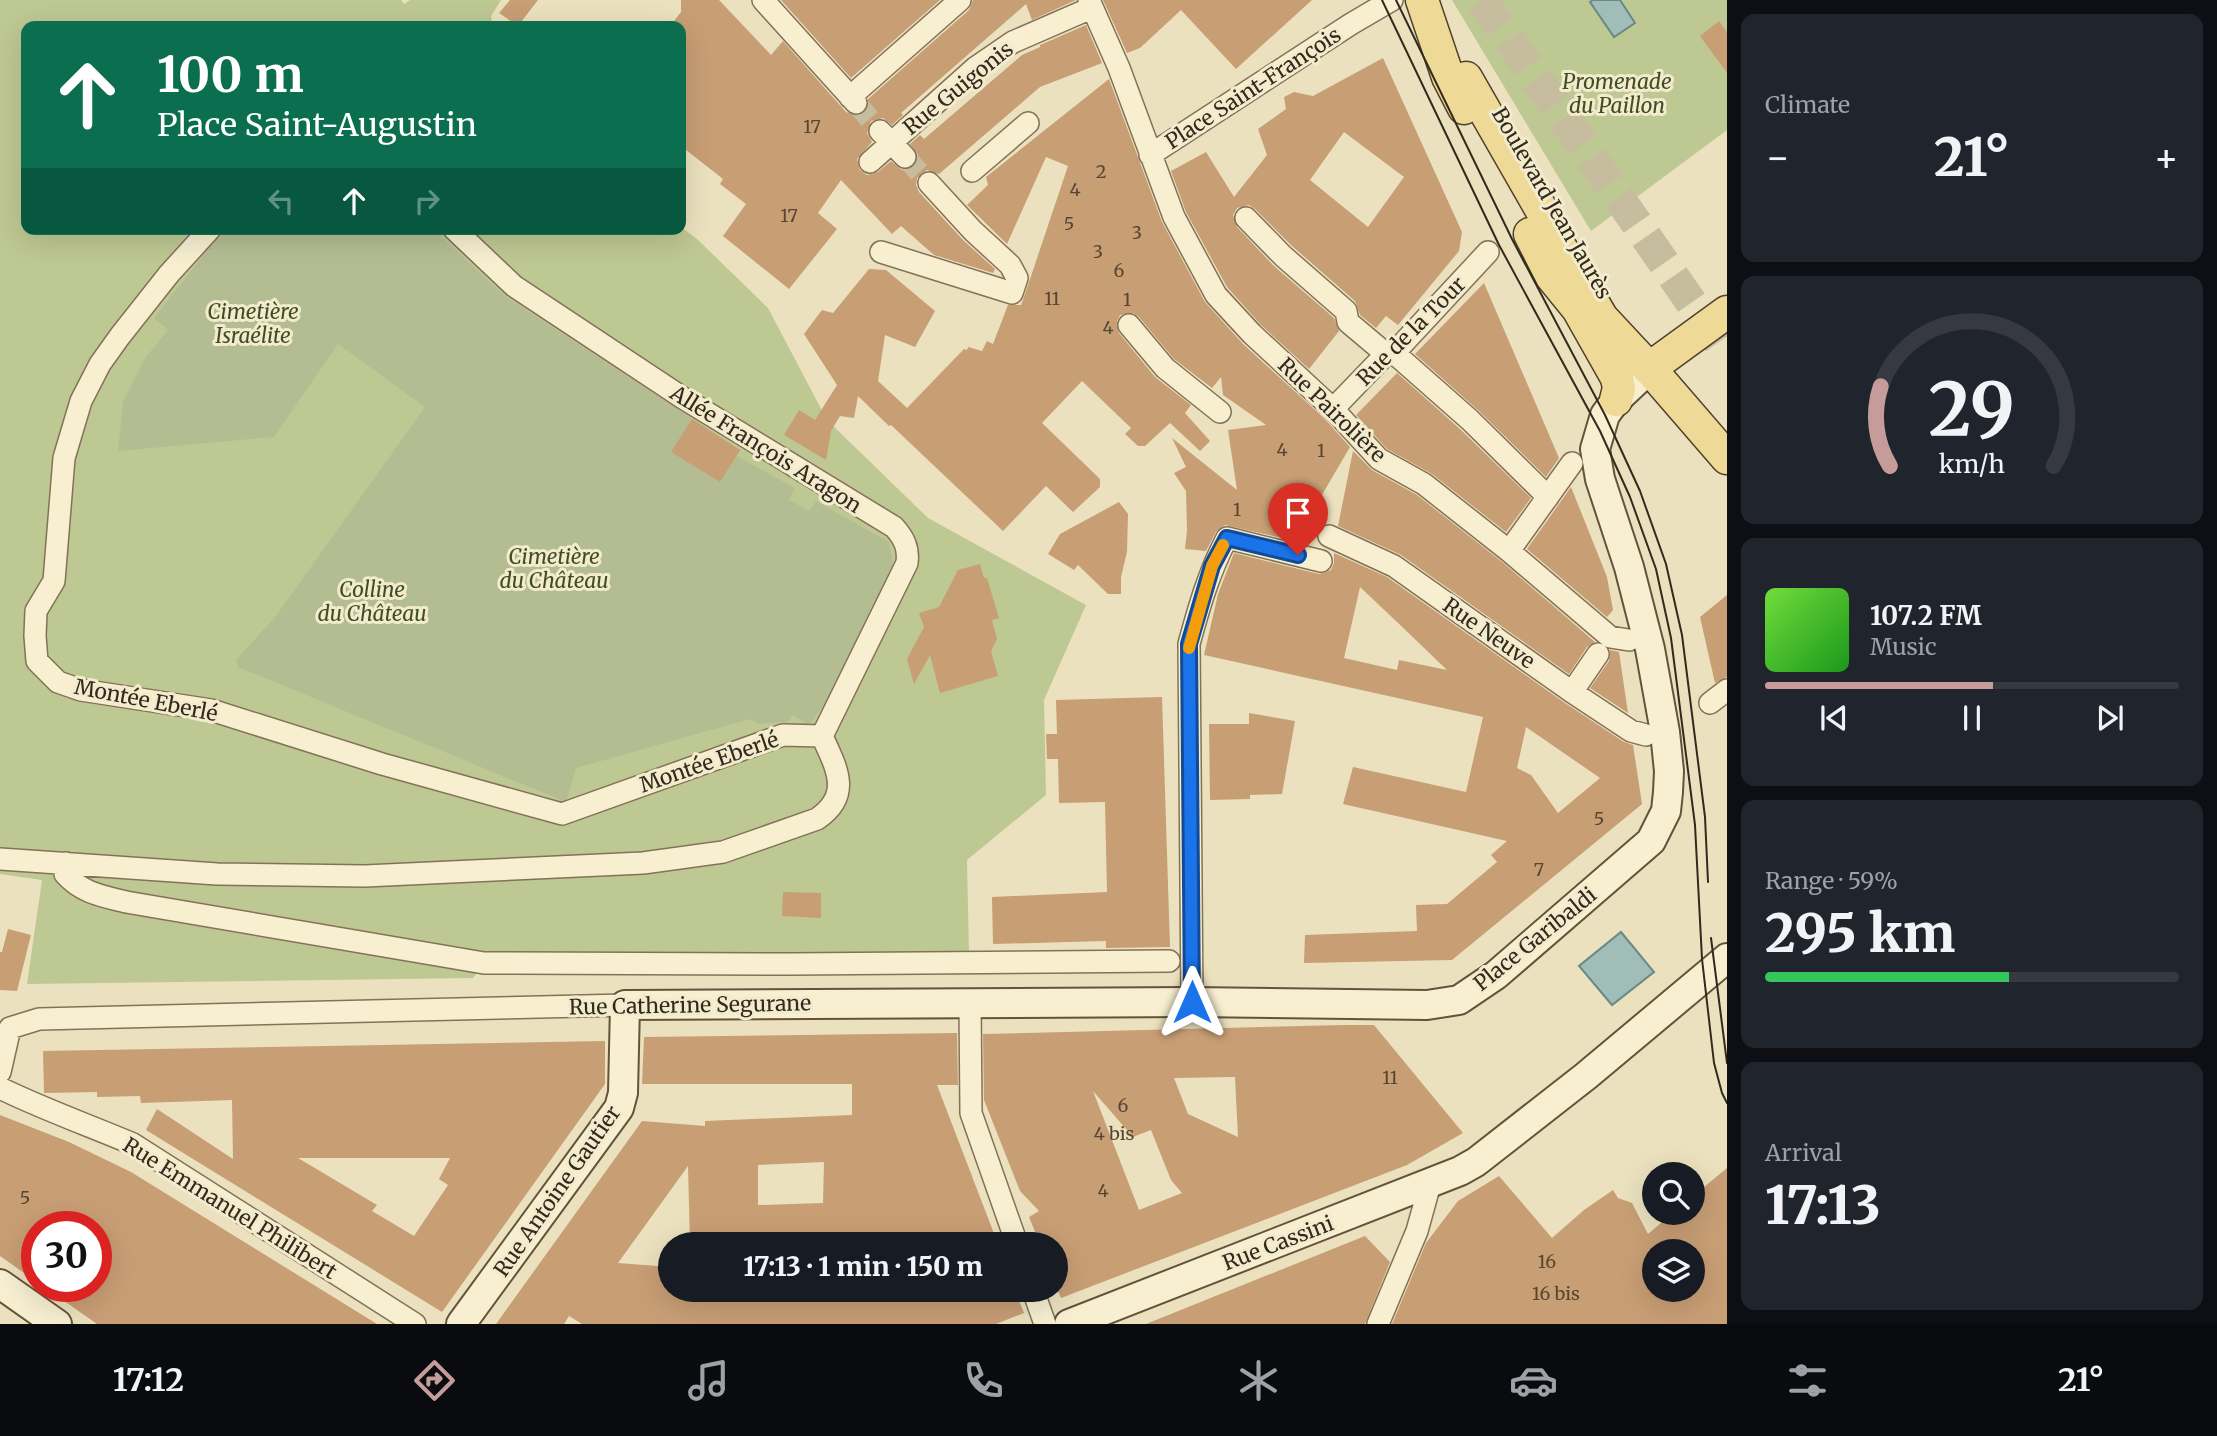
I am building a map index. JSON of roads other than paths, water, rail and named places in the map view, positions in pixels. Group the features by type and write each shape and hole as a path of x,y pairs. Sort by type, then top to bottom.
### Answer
{"main road":[{"name":"Boulevard Jean Jaurès","path":"1424,0 1448,77 1552,277 1578,309 1617,378 1619,388 1616,400"},
{"name":"Boulevard Jean Jaurès","path":"1424,0 1472,63 1650,369"},
{"path":"1466,78 1602,318 1727,458"},
{"path":"1559,245 1578,309"},
{"path":"1650,369 1727,312"}],"street":[{"path":"763,0 853,100 960,0"},
{"name":"Place Saint-François","path":"1150,155 1392,0"},
{"name":"Rue Guigonis","path":"870,162 975,68 1013,42 1090,4"},
{"name":"Rue Pairolière","path":"1090,4 1119,68 1174,217 1216,295 1252,334 1333,409 1379,459 1424,484 1509,551 1610,637 1629,640"},
{"path":"972,171 1028,123"},
{"path":"881,251 1013,293 1017,278 1010,265 973,231 929,183"},
{"path":"1246,218 1283,256 1346,311 1348,322 1390,353 1470,420 1548,497"},
{"name":"Montée Eberlé","path":"205,235 120,335 100,364 81,401 64,458 54,580 36,611 37,661 58,682 81,690 211,710 382,764 562,814 783,735 822,736"},
{"name":"Allée François Aragon","path":"460,235 514,286 683,398 894,527 901,536 908,551 907,563 822,736"},
{"name":"Rue de la Tour","path":"1333,409 1488,252"},
{"path":"1129,325 1166,368 1220,412"},
{"path":"1616,400 1650,369"},
{"name":"Place Garibaldi","path":"1373,1003 1427,1005 1459,1000 1496,975 1651,841 1666,811 1669,771 1650,649 1629,567 1600,479 1595,449 1605,415 1616,400"},
{"path":"1509,551 1572,463"},
{"name":"Rue Neuve","path":"1329,536 1394,566 1572,692 1631,731 1646,735"},
{"path":"1192,1002 1189,644 1212,566 1227,538 1321,561"},
{"path":"1572,692 1598,654"},
{"path":"1710,703 1727,690"},
{"path":"0,859 217,874 365,876 643,863 723,852 817,819 828,811 839,789 838,771 822,736"},
{"path":"66,863 65,874 90,894 484,963 1169,961"},
{"name":"Rue Cassini","path":"1069,1324 1460,1171 1484,1156 1586,1076 1727,958"},
{"path":"970,1003 971,1114 1013,1232"},
{"name":"Rue Catherine Segurane","path":"5,1027 39,1019 625,1005 1373,1003"},
{"name":"Rue Antoine Gautier","path":"461,1324 619,1108 623,1093 625,1005"},
{"path":"0,1072 5,1027"},
{"name":"Rue Emmanuel Philibert","path":"0,1088 41,1108 133,1144 415,1324"},
{"path":"1378,1324 1416,1231 1430,1184"},
{"path":"0,1284 57,1324"},
{"path":"1037,1302 1045,1324"}],"water":[{"path":"1620,0 1635,23 1614,37 1590,2"},
{"path":"1621,932 1654,972 1612,1005 1579,966"}],"tunnel":[{"path":"1482,0 1727,354"},
{"path":"856,103 880,131"},
{"path":"905,157 929,183"}],"tram line":[{"path":"1382,0 1499,245 1600,431 1630,497 1656,569 1671,638 1695,825 1702,959 1714,1063 1727,1103"},
{"path":"1396,0 1512,239 1605,415 1640,491 1666,564 1682,635 1705,817 1708,882"},
{"path":"1711,938 1727,1063"}],"park label":[{"name":"Promenade du Paillon","path":"1617,93"},
{"name":"Cimetière Israélite","path":"253,323"},
{"name":"Cimetière du Château","path":"554,568"},
{"name":"Colline du Château","path":"372,601"}]}
